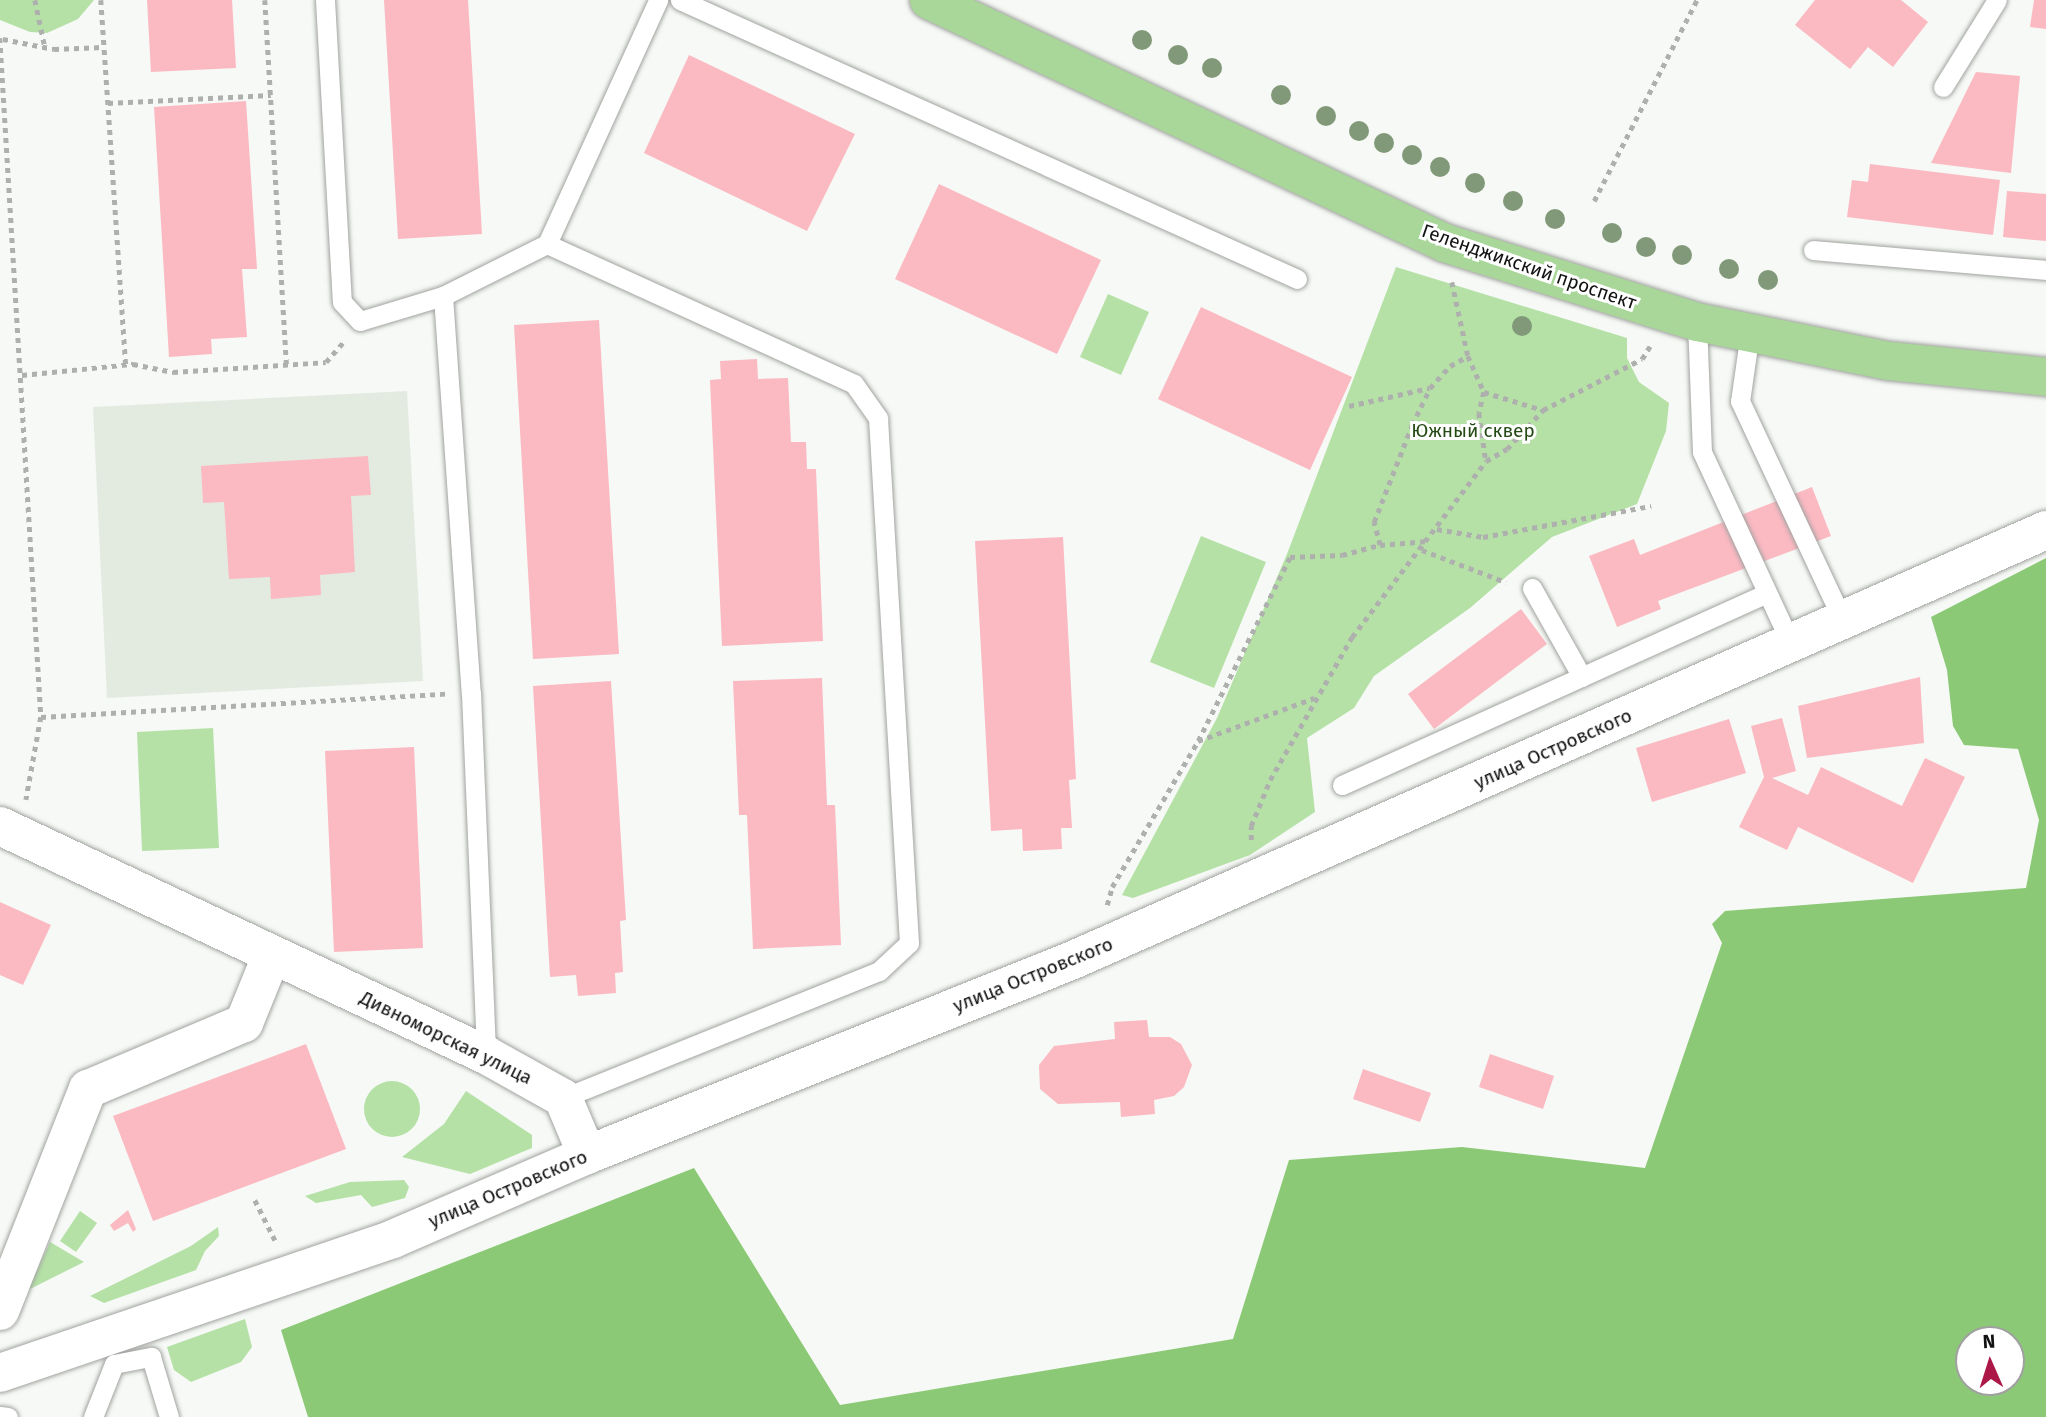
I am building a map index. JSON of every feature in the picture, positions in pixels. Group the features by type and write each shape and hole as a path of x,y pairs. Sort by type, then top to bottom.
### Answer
{"main road":[{"name":"Геленджикский проспект","path":"929,0 1446,243 1697,321 1889,360 2046,377"}],"street":[{"name":"улица Островского","path":"0,1373 129,1345 393,1239 587,1155 1073,960 2046,530"},
{"name":"Дивноморская улица","path":"10,831 486,1055 564,1098"},
{"path":"0,1311 88,1089 244,1023 272,954"},
{"path":"564,1098 587,1155"}],"lane":[{"path":"325,0 342,302 360,321 443,296 547,244 658,0"},
{"path":"680,0 1297,279"},
{"path":"1943,87 1989,3"},
{"path":"547,244 854,384 878,418 909,943 879,971 564,1098"},
{"path":"1813,250 2046,271"},
{"path":"443,296 471,693 486,1055"},
{"path":"1697,321 1702,452 1791,644"},
{"path":"1750,332 1740,401 1843,621"},
{"path":"1532,589 1582,677"},
{"path":"1342,785 1766,594"},
{"path":"93,1417 114,1364 129,1345 150,1357 169,1417"},
{"path":"0,1416 8,1417"}],"path":[{"path":"35,0 45,47"},
{"path":"101,0 126,365"},
{"path":"265,0 287,365"},
{"path":"1594,201 1697,0"},
{"path":"10,831 41,718 1,39 45,47 104,47"},
{"path":"108,103 271,95"},
{"path":"1450,274 1468,356 1484,392 1479,413 1486,461"},
{"path":"22,375 126,365 173,372 326,362 360,321"},
{"path":"1251,845 1251,826 1270,780 1314,698 1352,637 1422,550 1486,461 1507,449 1543,410 1642,359 1652,343"},
{"path":"1380,545 1374,522 1384,489 1430,388 1450,366 1468,356"},
{"path":"1349,406 1430,388"},
{"path":"1484,392 1543,410"},
{"path":"1437,529 1483,537 1651,506"},
{"path":"1104,916 1112,887 1198,741 1290,557 1342,555 1380,545 1428,541"},
{"path":"1422,550 1488,578 1532,589"},
{"path":"41,718 471,693"},
{"path":"1198,741 1314,698"},
{"path":"255,1200 272,1236"}],"shaded area":[{"path":"407,391 423,681 107,698 93,407"}],"green space":[{"path":"0,0 94,0 78,19 47,33 30,32 0,20"},
{"name":"Южный сквер","path":"1396,267 1627,338 1627,358 1639,382 1669,403 1666,431 1637,504 1552,537 1470,608 1374,676 1354,708 1307,738 1315,812 1250,855 1133,898 1122,895 1217,718 1287,554"},
{"path":"1108,294 1149,312 1121,375 1080,357"},
{"path":"1201,536 1266,562 1214,688 1150,662"},
{"path":"2046,558 2046,1417 308,1417 281,1330 694,1168 840,1405 1233,1339 1289,1160 1462,1147 1645,1168 1722,943 1712,924 1725,911 2026,888 2039,820 2018,749 1964,745 1953,726 1947,670 1931,617"},
{"path":"213,728 219,848 142,851 137,732"},
{"path":"387,1081 397,1081 412,1089 418,1098 418,1120 412,1129 397,1137 387,1137 369,1125 364,1114 364,1104 376,1086"},
{"path":"466,1091 532,1135 532,1148 470,1174 402,1157 444,1124"},
{"path":"404,1180 409,1187 405,1198 372,1207 361,1195 316,1203 305,1196 350,1182"},
{"path":"80,1211 97,1223 76,1252 60,1241"},
{"path":"218,1227 219,1236 205,1251 196,1270 104,1303 90,1296 191,1246"},
{"path":"50,1242 84,1262 28,1290"},
{"path":"245,1319 252,1347 241,1362 191,1382 174,1370 167,1347"}],"building":[{"path":"147,0 232,0 236,68 151,72"},
{"path":"384,0 468,0 482,234 398,239"},
{"path":"1815,0 1901,0 1928,22 1893,67 1868,47 1850,69 1795,25"},
{"path":"2034,0 2046,0 2046,29 2030,27"},
{"path":"689,55 855,134 807,231 644,153"},
{"path":"1976,72 2020,76 2011,173 1931,163"},
{"path":"246,101 257,269 242,269 247,337 211,339 212,354 169,357 154,107"},
{"path":"1870,164 2000,180 1993,235 1847,217 1852,180 1868,182"},
{"path":"939,184 1101,260 1057,354 895,279"},
{"path":"2007,191 2046,194 2046,241 2003,237"},
{"path":"1201,307 1352,377 1310,470 1158,399"},
{"path":"599,320 619,654 533,659 514,325"},
{"path":"757,359 758,379 788,378 791,442 806,442 807,469 816,469 823,641 722,646 710,380 721,379 720,361"},
{"path":"368,456 371,495 351,496 355,572 320,575 321,595 271,599 270,577 229,579 224,502 203,503 201,466"},
{"path":"1812,487 1831,536 1658,601 1661,609 1617,627 1589,556 1634,539 1640,555"},
{"path":"1063,537 1076,779 1069,780 1072,828 1061,828 1062,849 1023,851 1022,829 991,831 975,541"},
{"path":"1521,609 1547,644 1434,729 1408,694"},
{"path":"1920,677 1924,743 1807,758 1798,706"},
{"path":"822,678 827,805 835,805 841,945 753,949 747,815 739,815 733,681"},
{"path":"611,681 626,920 620,921 623,972 615,973 616,993 578,996 576,975 550,977 533,686"},
{"path":"1782,718 1796,771 1772,778 1808,795 1821,767 1902,806 1925,758 1965,777 1913,883 1798,827 1787,850 1739,827 1764,777 1751,726"},
{"path":"1729,719 1746,773 1652,802 1636,748"},
{"path":"414,747 423,948 334,952 325,751"},
{"path":"0,902 51,925 23,985 0,975"},
{"path":"1147,1020 1149,1037 1170,1037 1181,1044 1192,1065 1184,1087 1174,1096 1154,1100 1155,1114 1121,1117 1120,1102 1058,1104 1040,1089 1039,1065 1054,1046 1115,1039 1114,1022"},
{"path":"306,1044 346,1149 153,1221 113,1116"},
{"path":"1490,1054 1554,1076 1543,1109 1479,1087"},
{"path":"1363,1069 1431,1093 1420,1122 1353,1099"},
{"path":"128,1210 136,1229 133,1232 128,1223 114,1231 110,1225"}]}
